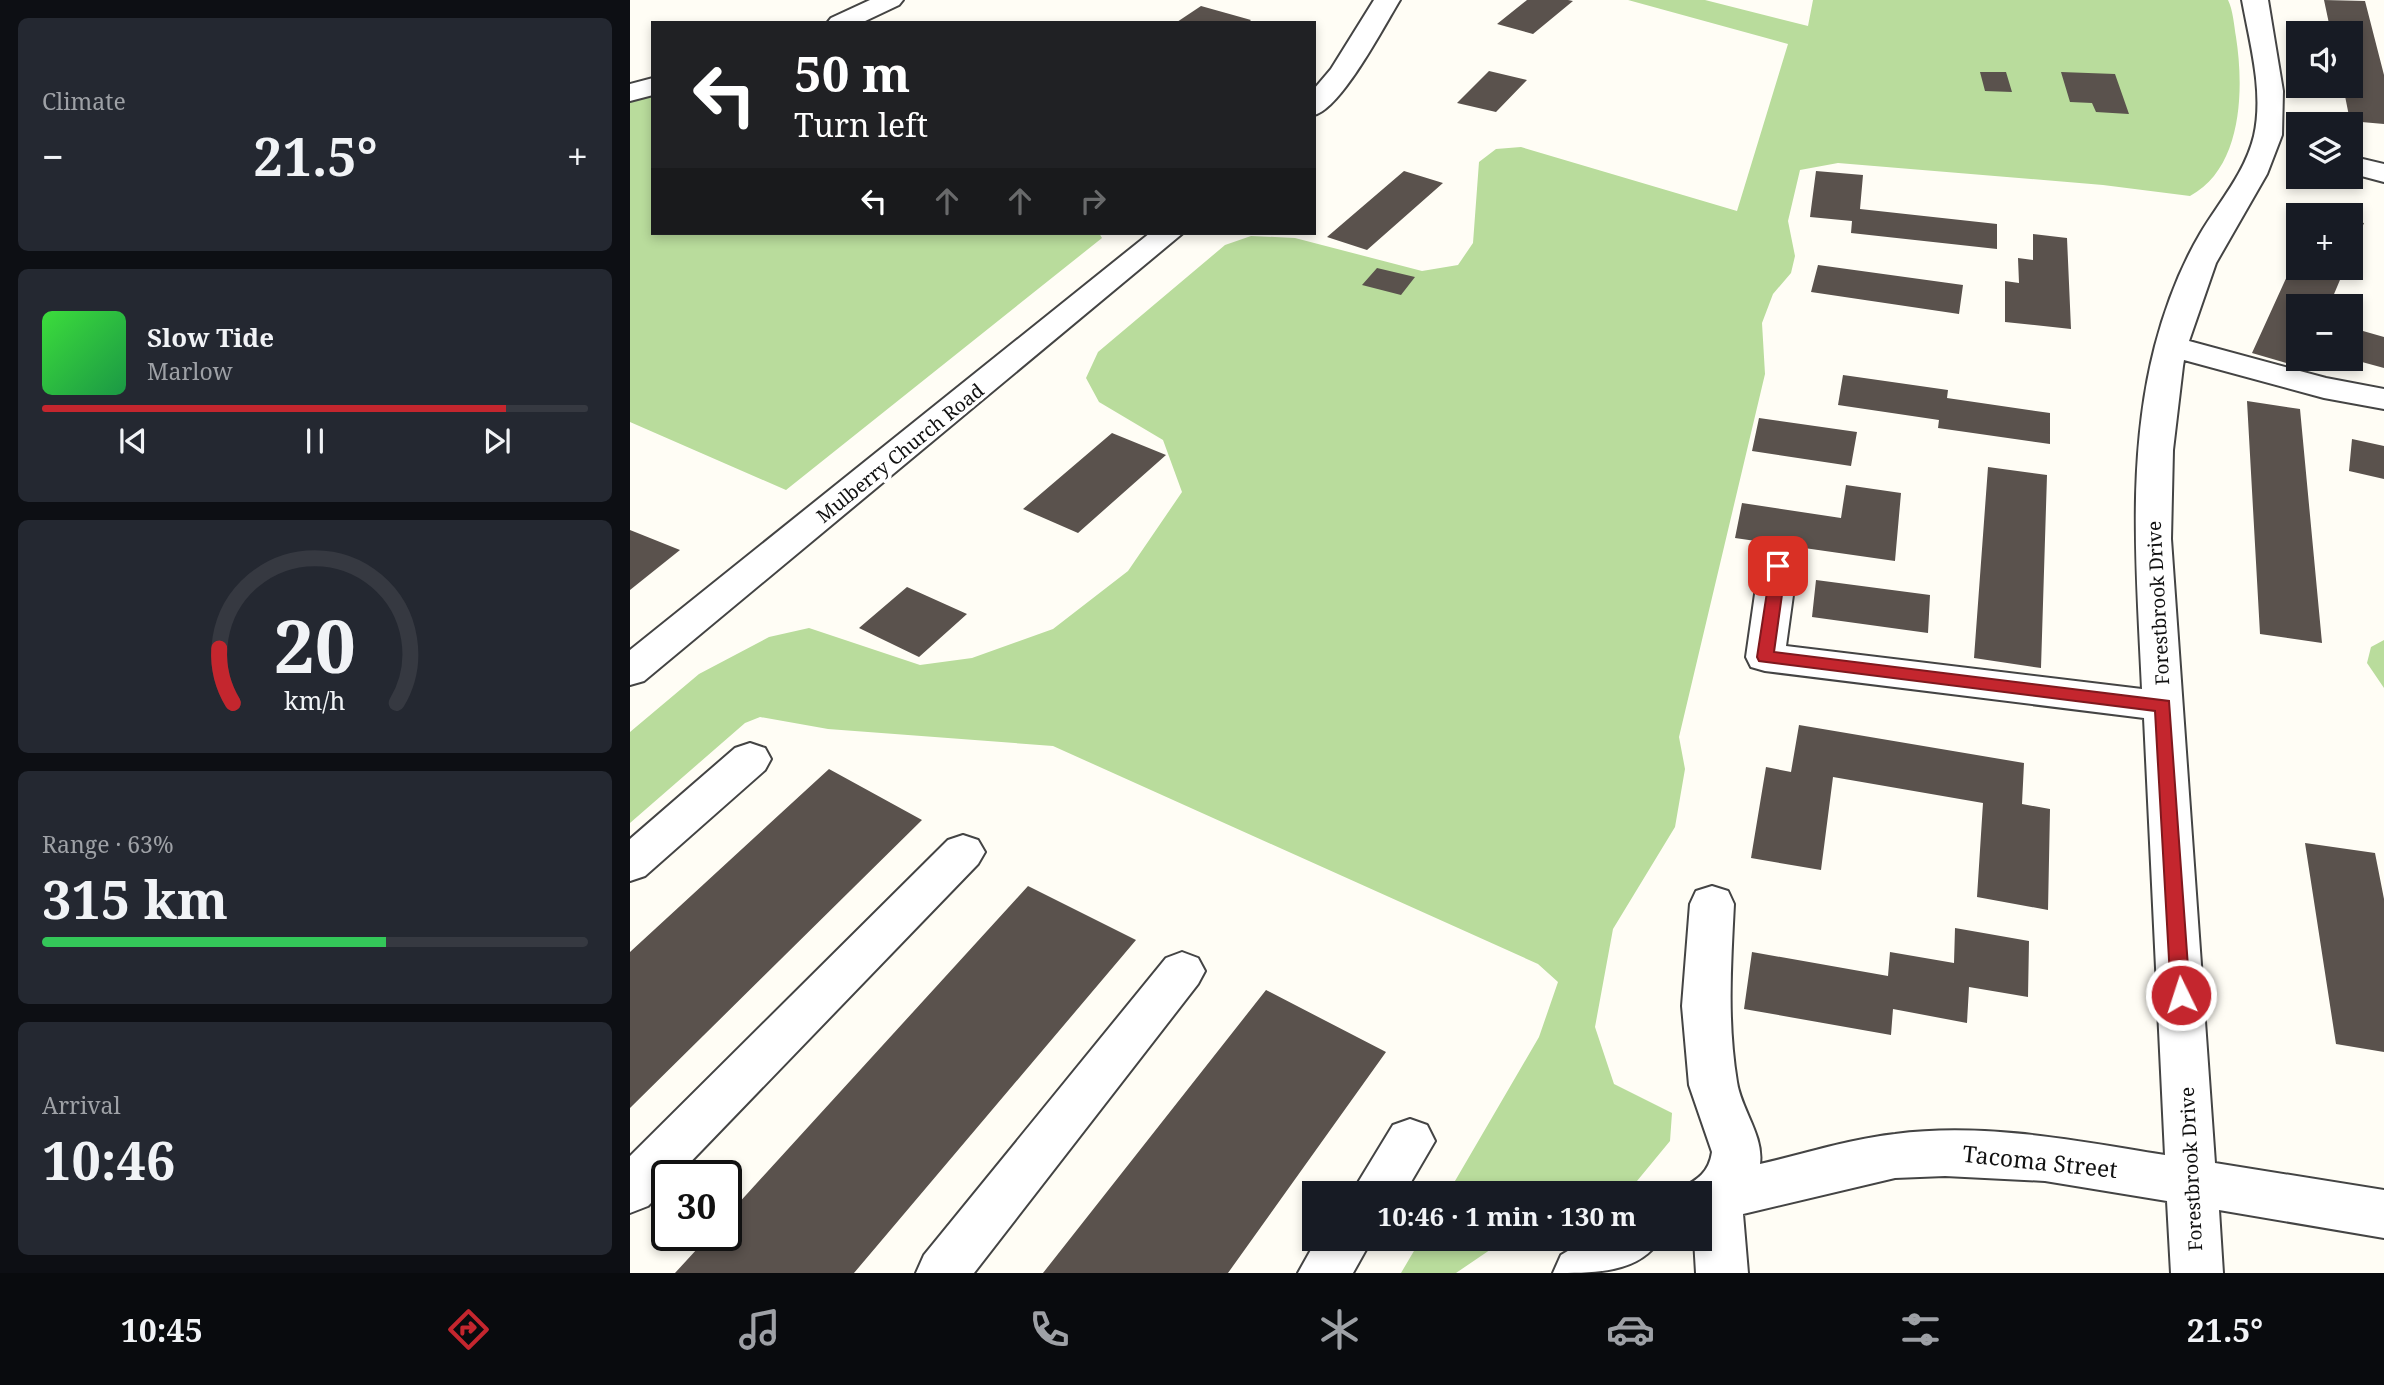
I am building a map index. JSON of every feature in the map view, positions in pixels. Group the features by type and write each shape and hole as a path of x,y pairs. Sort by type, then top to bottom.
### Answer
{"street":[{"path":"844,21 890,0"},
{"path":"1316,105 1342,73 1387,0"},
{"name":"Forestbrook Drive","path":"2197,1273 2153,538 2154,477 2161,384 2183,307 2209,245 2276,145 2270,123 2270,87 2255,0"},
{"path":"630,93 651,87"},
{"path":"2363,167 2384,173"},
{"name":"Mulberry Church Road","path":"630,671 1166,235"},
{"path":"2171,346 2324,388 2384,400"},
{"path":"1778,566 1765,657 2163,706"},
{"path":"630,864 750,759"},
{"path":"630,1190 963,852"},
{"path":"1712,904 1705,1006 1713,1085 1737,1152 1734,1170 1712,1196"},
{"path":"942,1273 1182,971"},
{"path":"1384,1181 1410,1141"},
{"name":"Tacoma Street","path":"1712,1200 1895,1156 1945,1154 2045,1158 2384,1214"},
{"path":"1712,1222 1722,1273"},
{"path":"1324,1273 1338,1251"},
{"path":"1579,1273 1615,1251"}],"green space":[{"path":"1628,0 1705,0 1808,26 1813,0 2228,0 2234,23 2240,79 2236,125 2221,167 2208,183 2190,196 2103,185 1838,163 1800,170 1788,221 1795,256 1791,273 1773,294 1762,323 1765,374 1679,737 1685,769 1675,827 1613,929 1595,1027 1614,1084 1672,1113 1670,1141 1637,1181 1455,1181 1539,1037 1558,982 1538,964 1053,746 828,729 760,717 745,723 630,823 630,732 699,674 769,637 809,628 920,665 972,658 1053,629 1128,571 1182,492 1163,440 1099,402 1086,378 1098,352 1225,245 1251,236 1295,238 1422,271 1458,265 1473,243 1479,162 1496,149 1521,147 1737,211 1788,44"},
{"path":"651,94 651,235 1100,235 1102,238 786,490 630,422 630,101"},
{"path":"2384,640 2384,688 2367,663 2371,647"},
{"path":"1414,1251 1488,1251 1456,1273 1401,1273"}],"building":[{"path":"1527,0 1573,1 1533,34 1497,24"},
{"path":"2324,0 2365,1 2384,75 2384,124 2363,122 2363,112 2348,112 2345,98 2363,98 2363,21 2328,21"},
{"path":"1201,6 1251,20 1250,21 1178,21"},
{"path":"1489,71 1527,80 1496,112 1457,103"},
{"path":"1980,72 2006,72 2012,92 1985,91"},
{"path":"2061,72 2115,74 2129,114 2096,112 2092,103 2070,102"},
{"path":"1404,171 1443,183 1367,250 1327,237"},
{"path":"1816,171 1863,175 1860,209 1997,224 1997,249 1851,233 1852,221 1810,217"},
{"path":"2033,234 2067,238 2071,329 2005,322 2005,281 2019,283 2018,258 2033,260"},
{"path":"1818,265 1963,285 1959,314 1811,292"},
{"path":"1377,268 1415,277 1401,295 1362,285"},
{"path":"2286,278 2340,280 2334,294 2286,294 2286,363 2252,353"},
{"path":"2363,331 2384,337 2384,368 2363,362"},
{"path":"1843,375 1948,390 1947,398 2050,413 2050,444 1938,428 1939,420 1838,405"},
{"path":"2247,401 2300,409 2322,643 2260,634"},
{"path":"1759,418 1857,432 1851,466 1752,451"},
{"path":"1112,433 1166,455 1078,533 1023,509"},
{"path":"2352,439 2384,446 2384,479 2349,471"},
{"path":"1988,467 2047,475 2041,668 1974,658"},
{"path":"1846,485 1901,493 1895,561 1735,538 1742,503 1841,518"},
{"path":"630,530 680,550 630,590"},
{"path":"1816,580 1930,595 1928,633 1812,617"},
{"path":"907,587 967,614 919,657 859,628"},
{"path":"1799,725 2024,763 2022,804 2050,809 2048,910 1977,897 1983,803 1833,777 1821,870 1751,858 1766,767 1791,772"},
{"path":"829,769 922,820 630,1108 630,952"},
{"path":"2305,843 2375,853 2384,899 2384,1052 2336,1044"},
{"path":"1028,886 1136,940 854,1273 675,1273 695,1251 742,1251 742,1199"},
{"path":"1955,928 2029,941 2028,997 1969,987 1967,1023 1893,1009 1891,1035 1744,1009 1752,952 1888,976 1890,952 1954,963"},
{"path":"1266,990 1386,1052 1228,1273 1043,1273"}],"route":[{"path":"1778,566 1765,657 2163,706 2181,995"}]}
